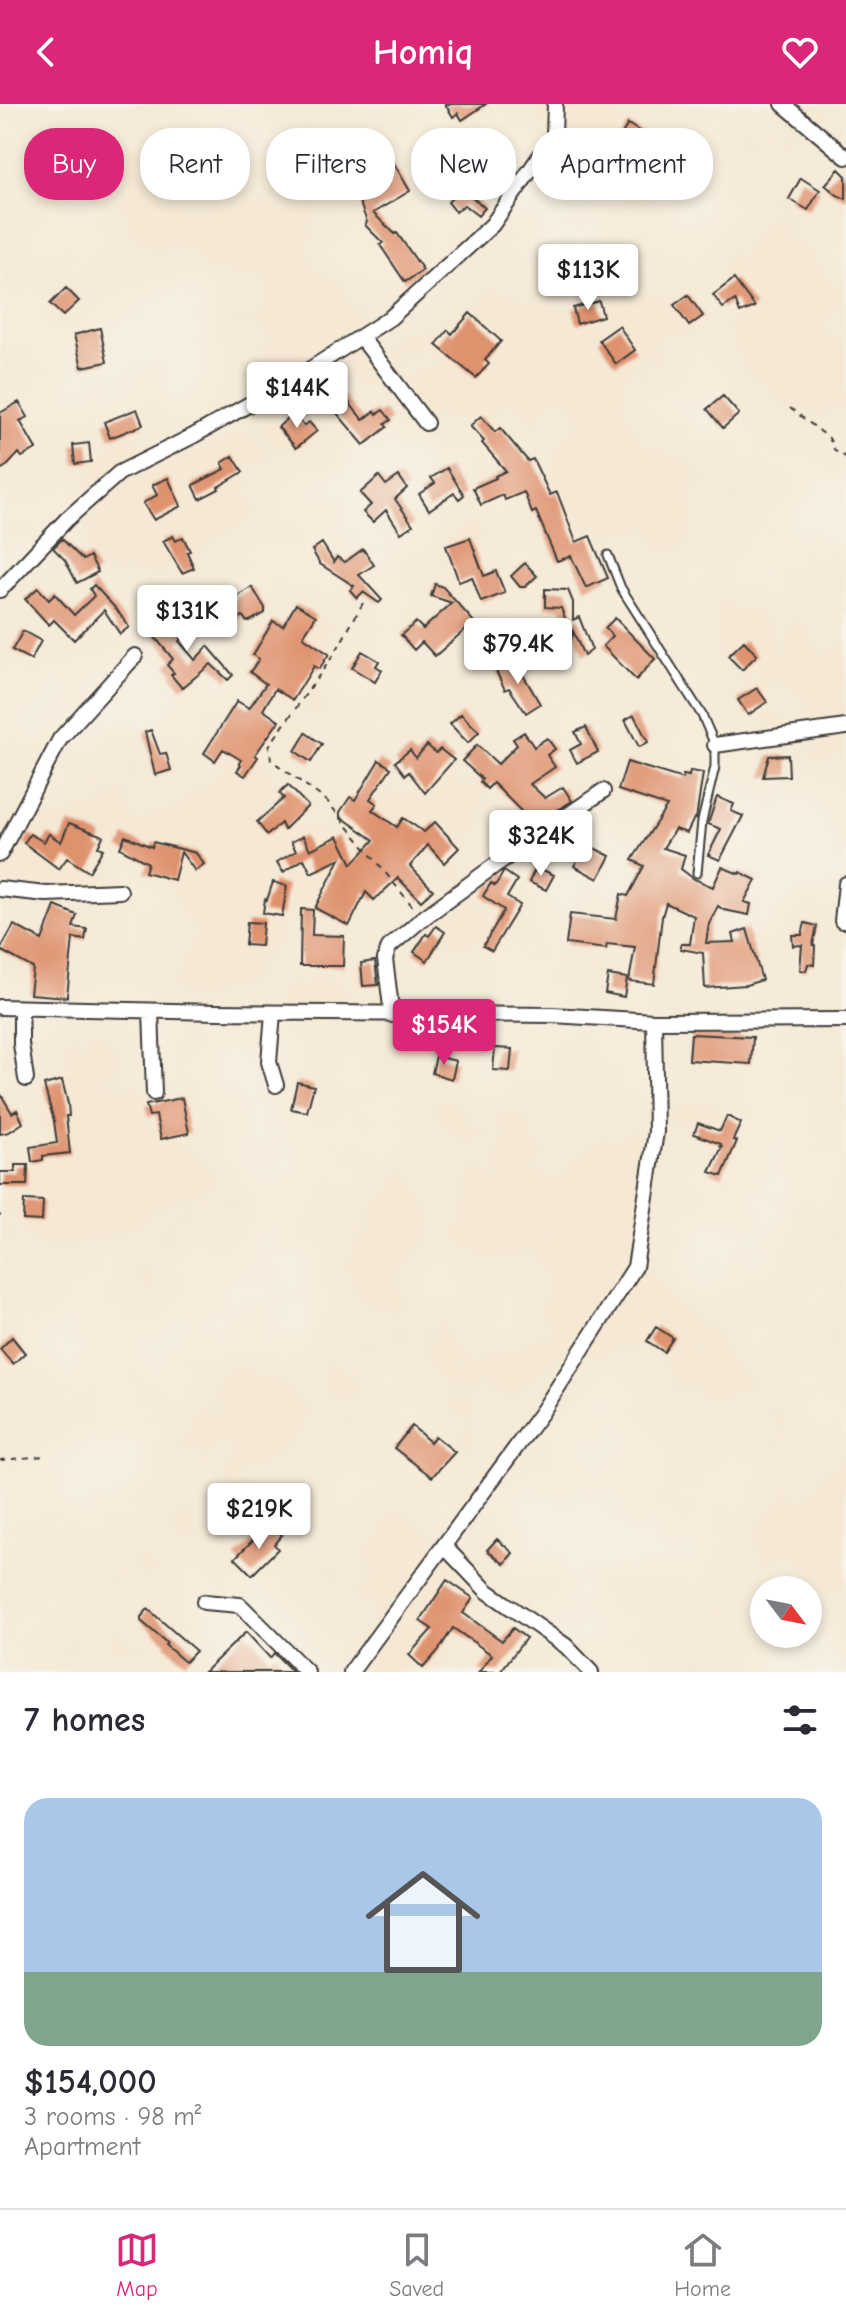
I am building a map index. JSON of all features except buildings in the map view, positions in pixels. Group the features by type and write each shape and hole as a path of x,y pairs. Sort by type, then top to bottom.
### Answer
{"street":[{"path":"0,590 67,519 119,473 193,436 301,375 390,318 492,225 554,136 555,104"},
{"path":"783,104 846,157"},
{"path":"361,337 426,423"},
{"path":"0,854 60,739 135,656"},
{"path":"715,745 846,727"},
{"path":"392,1015 385,959 389,947 494,866 603,791"},
{"path":"846,884 842,921 846,921"},
{"path":"0,889 46,894 120,891"},
{"path":"0,1007 552,1015 654,1021 846,1020"},
{"path":"21,1009 21,1044 26,1079"},
{"path":"151,1011 154,1093"},
{"path":"273,1013 269,1062 276,1085"},
{"path":"351,1672 542,1412 635,1267 656,1132 654,1021"},
{"path":"444,1546 487,1591 566,1646 591,1672"},
{"path":"204,1602 240,1605 307,1672"}],"lane":[{"path":"608,555 621,588 702,715 715,745 715,767 702,821 697,873"}],"path":[{"path":"790,408 829,438 835,451 846,457"},
{"path":"363,603 335,653 269,746 271,760 327,801 422,919"},
{"path":"0,1460 45,1456"}]}
